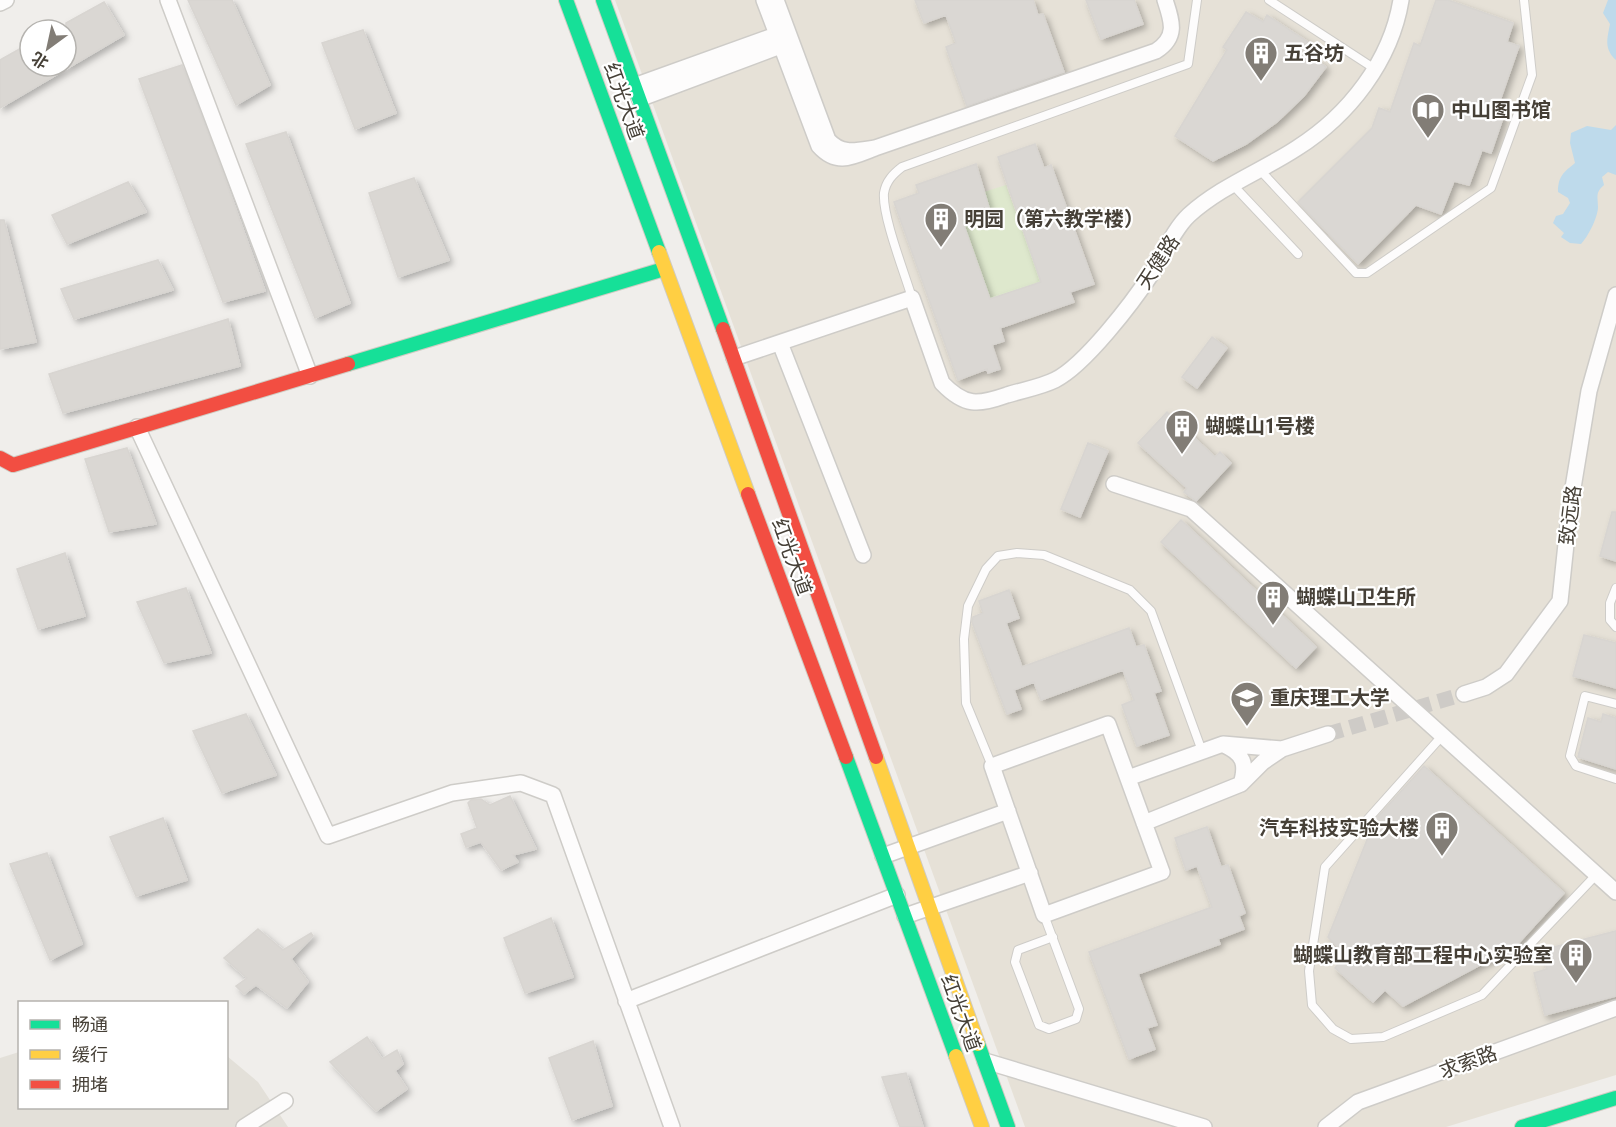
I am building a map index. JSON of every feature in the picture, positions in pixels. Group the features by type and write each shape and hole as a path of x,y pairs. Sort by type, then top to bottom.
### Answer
{"main road":[{"name":"红光大道","path":"566,0 982,1127"},
{"name":"红光大道","path":"603,0 931,906 1008,1127"},
{"path":"0,458 13,465 664,269"},
{"path":"1522,1127 1616,1098"}],"street":[{"path":"0,3 6,0"},
{"path":"168,0 310,376"},
{"path":"764,0 784,38"},
{"path":"776,0 784,38 814,137 825,152 843,160 1156,51 1168,40 1173,29 1165,0"},
{"name":"天健路","path":"912,298 942,383 959,398 981,403 1054,381 1084,357 1140,290 1188,217 1232,184 1298,148 1337,118 1376,70 1398,19 1401,0"},
{"path":"637,93 784,38"},
{"name":"致远路","path":"1464,694 1486,687 1506,675 1560,601 1570,506 1589,392 1616,295"},
{"path":"734,358 912,298"},
{"path":"780,343 863,555"},
{"path":"137,427 328,836 452,793 521,783 553,795 672,1127"},
{"path":"1114,484 1191,509 1616,892"},
{"path":"1108,724 1128,778 1162,872 1044,915 992,766 1108,724"},
{"path":"1144,823 1241,784 1263,762 1282,748 1328,734"},
{"path":"1128,778 1223,744 1282,748"},
{"path":"1223,744 1236,750 1244,759 1245,771 1241,784"},
{"path":"883,856 1008,811"},
{"path":"905,916 1030,873"},
{"path":"626,1000 897,895"},
{"name":"求索路","path":"1326,1127 1358,1102 1616,1008"},
{"path":"985,1061 1204,1127"},
{"path":"244,1127 285,1101"}],"lane":[{"path":"912,298 885,204 887,183 893,174 902,167 1188,64 1197,0"},
{"path":"1269,0 1376,70"},
{"path":"1259,170 1356,273 1368,273 1491,188 1532,75 1524,0"},
{"path":"1232,184 1298,254"},
{"path":"992,766 966,703 964,639 968,606 986,569 998,556 1017,553 1044,555 1130,590 1151,612 1202,751"},
{"path":"1616,588 1610,603 1610,620 1616,627"},
{"path":"1616,704 1585,696 1570,756 1576,766 1616,779"},
{"path":"1442,736 1325,867 1309,971 1312,1005 1333,1029 1352,1039 1383,1037 1482,995 1597,874"},
{"path":"1044,915 1053,937 1079,1009 1076,1019 1049,1029 1039,1025 1015,962 1018,950 1053,937"}],"shaded area":[{"name":"重庆理工大学","path":"615,0 1616,0 1616,1075 1446,1127 1025,1127"},
{"path":"18,1052 18,1109 228,1109 228,1057 258,1082 288,1127 0,1127 0,1058"}],"green space":[{"path":"1006,185 1041,282 990,299 956,204 990,211 984,192"}],"water":[{"path":"1608,0 1616,0 1616,60 1608,48 1610,24 1603,13"},
{"path":"1616,125 1616,175 1608,172 1602,177 1604,185 1598,193 1598,211 1587,237 1581,244 1570,243 1561,237 1564,233 1553,223 1556,216 1563,214 1570,203 1568,198 1558,192 1562,175 1575,163 1570,143 1571,133 1587,126 1611,130"}],"building":[{"path":"188,0 232,0 270,85 236,105"},
{"path":"915,0 1033,0 1038,15 1043,14 1064,72 967,106 946,47 956,43 946,15 924,23"},
{"path":"1086,0 1134,0 1143,24 1101,39"},
{"name":"中山图书馆","path":"1436,0 1448,0 1513,23 1507,42 1519,46 1496,112 1504,115 1491,153 1482,150 1469,185 1454,181 1441,214 1416,205 1358,264 1298,202 1372,128 1379,108 1390,112 1414,43 1420,46"},
{"path":"104,2 124,35 78,62 78,18 75,18"},
{"name":"五谷坊","path":"1246,12 1263,22 1267,15 1314,46 1308,55 1326,67 1304,96 1277,122 1246,144 1213,161 1175,136 1227,50 1223,47"},
{"path":"363,30 396,113 355,129 322,43"},
{"path":"18,50 18,78 51,78 0,108 0,60"},
{"path":"182,65 265,291 223,302 139,79"},
{"path":"286,132 350,303 315,318 246,144"},
{"name":"明园（第六教学楼）","path":"1035,144 1044,168 1051,165 1094,284 1070,292 1074,302 1000,328 1004,341 992,345 1000,369 988,373 987,369 958,380 894,202 919,193 916,185 976,164 990,211 962,220 990,299 1041,282 998,157"},
{"path":"414,178 449,260 398,277 369,193"},
{"path":"128,182 146,212 67,244 52,215"},
{"path":"0,220 4,220 36,342 0,349"},
{"path":"158,260 173,290 74,319 61,289"},
{"path":"228,319 240,366 63,413 49,374"},
{"path":"1212,337 1227,348 1197,388 1182,377"},
{"name":"蝴蝶山1号楼","path":"1167,412 1215,457 1220,452 1231,463 1196,501 1184,492 1187,488 1138,443"},
{"path":"1088,443 1108,451 1080,517 1061,509"},
{"path":"127,448 156,524 109,532 85,459"},
{"path":"1612,512 1616,512 1616,561 1600,556"},
{"path":"1181,520 1316,647 1296,668 1161,542"},
{"path":"65,553 85,616 38,629 17,569"},
{"path":"186,588 211,653 164,663 137,602"},
{"path":"1009,590 1019,618 1006,623 1022,667 1129,628 1136,647 1144,645 1161,691 1154,693 1169,735 1137,746 1122,705 1134,700 1123,670 1041,700 1034,682 1014,690 1021,709 1007,714 972,622 973,617 983,613 979,601"},
{"path":"1584,635 1616,643 1616,688 1573,676"},
{"path":"246,714 276,775 222,793 193,731"},
{"path":"1603,714 1616,718 1616,769 1578,757 1588,718 1601,722"},
{"name":"汽车科技实验大楼","path":"1424,766 1564,893 1516,946 1403,1006 1385,990 1373,1002 1335,968 1346,955 1328,937 1375,820"},
{"path":"510,796 536,849 513,855 518,862 501,870 481,842 466,847 461,834 477,828 468,803 471,800 481,799 490,805"},
{"path":"163,818 187,880 136,896 110,837"},
{"path":"1207,827 1221,867 1228,865 1245,913 1239,916 1244,929 1218,939 1220,944 1138,974 1157,1025 1147,1028 1155,1049 1129,1059 1089,952 1212,907 1197,866 1186,870 1175,838"},
{"path":"47,853 82,944 50,960 10,864"},
{"path":"551,918 573,977 525,993 504,938"},
{"path":"258,929 283,950 311,933 313,936 291,959 308,982 287,1008 256,985 244,994 236,986 247,978 224,958"},
{"name":"蝴蝶山教育部工程中心实验室","path":"1616,931 1616,996 1545,1015 1534,973 1547,969 1542,950"},
{"path":"367,1037 382,1059 397,1050 403,1064 395,1071 407,1089 376,1111 330,1062"},
{"path":"593,1041 612,1106 572,1120 549,1058"},
{"path":"906,1073 923,1127 900,1127 882,1077"}],"tunnel":[{"path":"1328,734 1464,694"}],"traffic: fast":[{"path":"566,0 659,252"},
{"path":"603,0 723,329"},
{"path":"348,364 664,269"},
{"path":"846,757 956,1056"},
{"path":"978,1044 1008,1127"},
{"path":"1522,1127 1616,1098"}],"traffic: slow":[{"path":"659,252 748,494"},
{"path":"876,757 978,1044"},
{"path":"956,1056 982,1127"}],"traffic: jam":[{"path":"723,329 876,757"},
{"path":"0,458 13,465 348,364"},
{"path":"748,494 846,757"}],"place":[{"name":"五谷坊","path":"1261,82"},
{"name":"中山图书馆","path":"1428,139"},
{"name":"明园（第六教学楼）","path":"941,248"},
{"name":"蝴蝶山1号楼","path":"1182,455"},
{"name":"蝴蝶山卫生所","path":"1273,626"},
{"name":"重庆理工大学","path":"1247,727"},
{"name":"汽车科技实验大楼","path":"1442,857"},
{"name":"蝴蝶山教育部工程中心实验室","path":"1576,984"}]}
